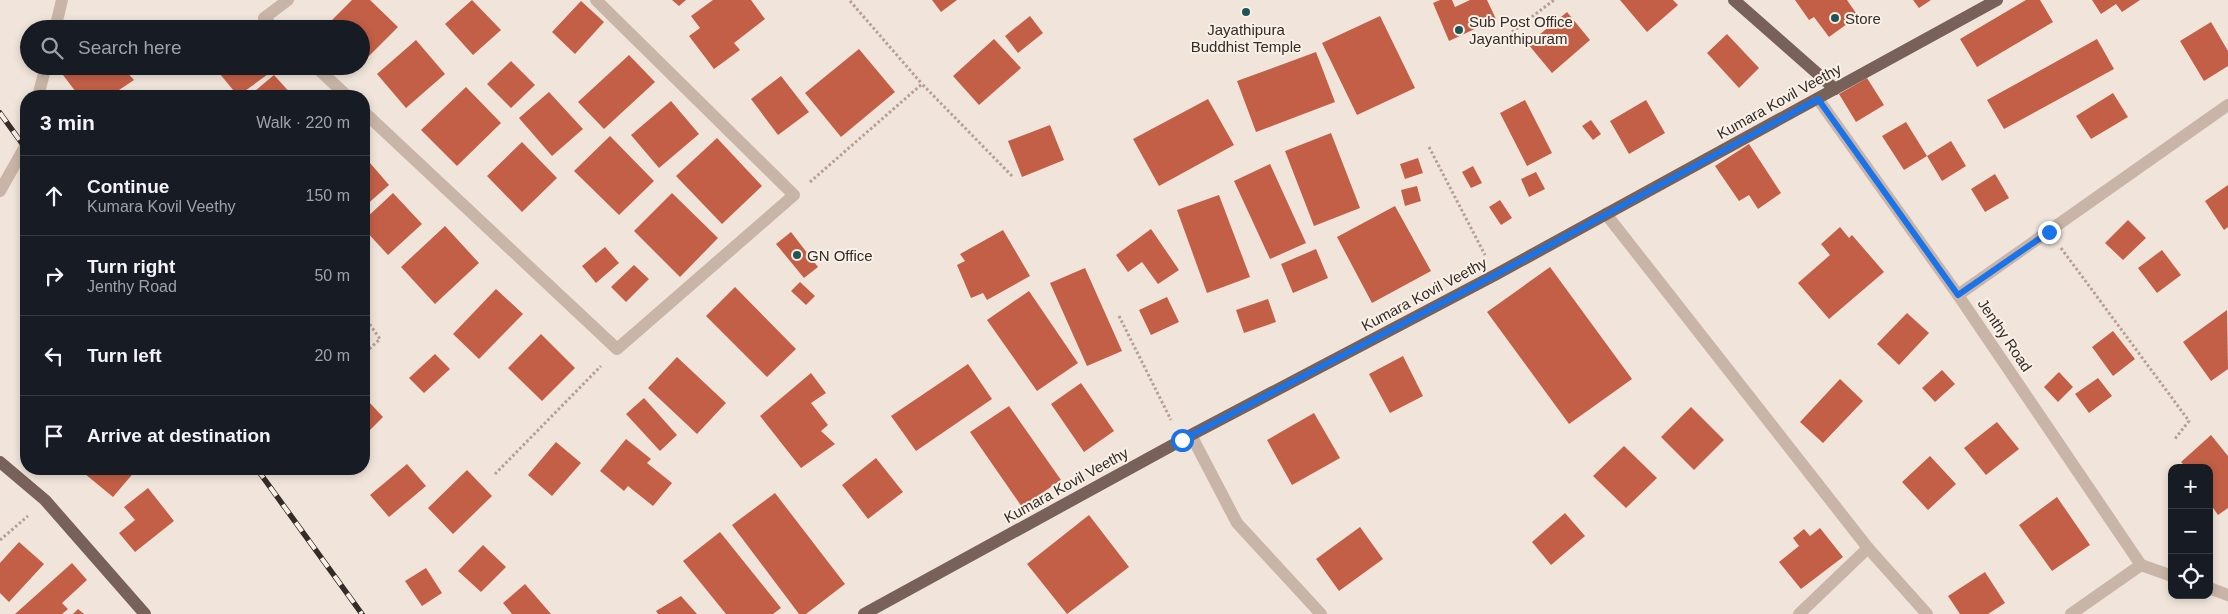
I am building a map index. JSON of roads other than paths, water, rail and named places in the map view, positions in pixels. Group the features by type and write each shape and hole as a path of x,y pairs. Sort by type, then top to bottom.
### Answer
{"main road":[{"path":"1734,0 1835,89"},
{"name":"Kumara Kovil Veethy","path":"864,614 1186,437 1495,275 1997,0"},
{"path":"0,462 45,500 145,614"}],"street":[{"path":"57,20 62,0"},
{"path":"266,20 264,18 288,0"},
{"path":"370,118 618,349 794,195 596,0"},
{"path":"40,90 44,75"},
{"path":"325,75 341,90"},
{"name":"Jenthy Road","path":"1818,99 1958,295 2141,566"},
{"path":"1958,295 2228,105"},
{"path":"0,191 20,156"},
{"path":"1606,214 1868,548 1927,614"},
{"path":"1186,437 1237,523 1321,614"},
{"path":"1799,614 1868,548"},
{"path":"2071,614 2141,566 2168,575"},
{"path":"2213,589 2228,595"}],"railway":[{"path":"0,113 20,141"},
{"path":"261,475 362,614"}],"place":[{"name":"Jayathipura Buddhist Temple","path":"1246,12"},
{"name":"Store","path":"1835,18"},
{"name":"Sub Post Office Jayanthipuram","path":"1459,30"},
{"name":"GN Office","path":"797,255"}]}
